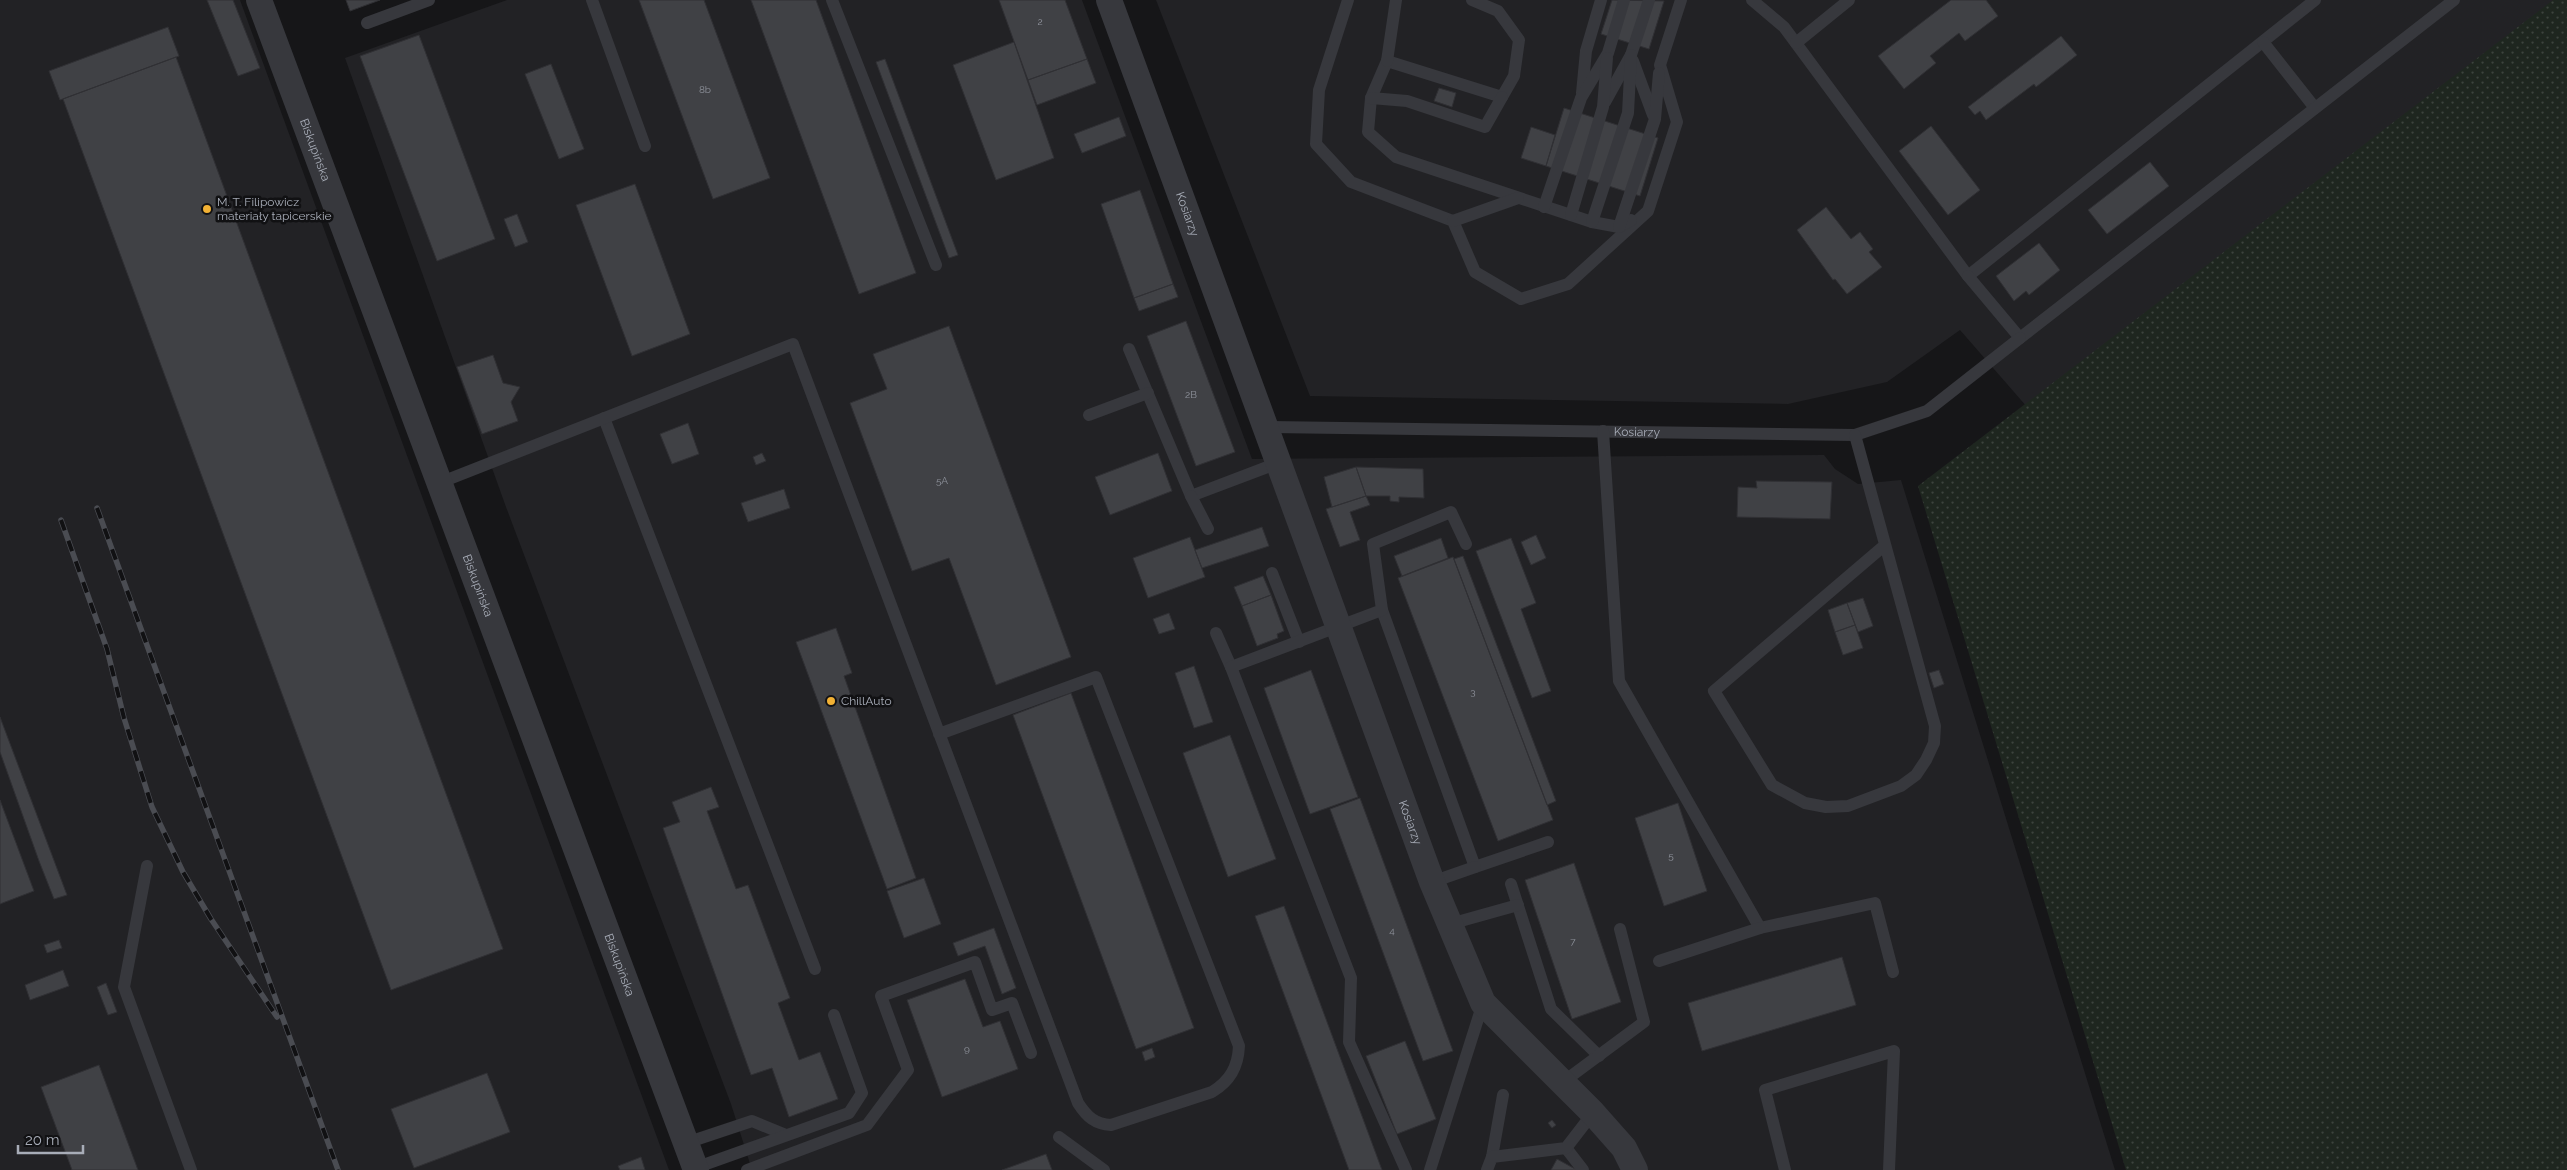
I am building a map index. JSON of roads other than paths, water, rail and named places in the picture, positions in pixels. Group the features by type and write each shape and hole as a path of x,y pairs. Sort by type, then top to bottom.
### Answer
{"street":[{"name":"Biskupińska","path":"260,0 695,1169"},
{"name":"Kosiarzy","path":"1109,0 1432,882 1483,1003 1593,1113 1624,1148 1635,1170"}],"lane":[{"path":"367,23 429,0"},
{"path":"592,0 645,146"},
{"path":"832,0 936,265"},
{"path":"1348,0 1319,90 1316,144 1351,182 1453,220 1518,198"},
{"path":"1396,0 1387,61 1371,98 1368,132 1396,157 1592,222 1619,227 1648,211"},
{"path":"1371,98 1406,101 1486,128 1514,76 1519,40 1498,11 1472,0"},
{"path":"1581,98 1586,51 1601,0"},
{"path":"1571,215 1603,107 1608,53 1624,0"},
{"path":"1603,107 1631,55 1649,0"},
{"path":"1619,227 1655,119 1660,65 1681,0"},
{"path":"1752,0 1784,27 1968,276 2020,338"},
{"path":"1796,43 1849,0"},
{"path":"1968,276 2316,0"},
{"name":"Kosiarzy","path":"1265,427 1855,435 1927,411 2454,0"},
{"path":"2263,42 2315,108"},
{"path":"1544,207 1581,98 1608,53"},
{"path":"1631,55 1655,119"},
{"path":"1592,222 1628,113 1631,55"},
{"path":"1387,61 1502,97"},
{"path":"1453,220 1475,272 1521,299 1568,284 1648,211 1677,122 1660,65"},
{"path":"1628,113 1660,65"},
{"path":"439,483 793,344 939,734 1078,1103 1084,1112 1100,1124 1111,1125 1212,1092 1224,1085 1238,1060 1238,1046 1096,677 939,734"},
{"path":"1130,349 1190,496 1208,529"},
{"path":"1088,415 1148,393"},
{"path":"604,418 814,970"},
{"path":"1603,432 1619,681 1760,928"},
{"path":"1855,435 1935,726 1934,744 1916,774 1901,786 1848,806 1826,807 1805,803 1772,785 1714,691 1885,545"},
{"path":"1190,496 1278,463"},
{"path":"1466,544 1451,512 1372,544 1382,610 1476,867"},
{"path":"1272,573 1299,642"},
{"path":"1231,667 1339,628 1382,610"},
{"path":"1216,633 1231,667 1351,978 1349,1042 1406,1170"},
{"path":"1432,882 1548,842"},
{"path":"147,866 124,987 191,1170"},
{"path":"1511,884 1551,1009 1598,1056"},
{"path":"1659,961 1760,928 1875,903 1893,972"},
{"path":"1450,924 1518,905"},
{"path":"1563,1082 1644,1022 1620,929"},
{"path":"747,1170 867,1125 908,1070 881,996 975,962 992,1010 1012,1003 1031,1053"},
{"path":"1430,1170 1483,1003"},
{"path":"695,1169 849,1112 862,1093 834,1015"},
{"path":"1785,1170 1764,1090 1894,1052 1889,1170"},
{"path":"1487,1170 1492,1157 1503,1095"},
{"path":"1492,1157 1566,1148 1593,1113"},
{"path":"686,1143 752,1121 786,1135"},
{"path":"1059,1137 1104,1170"},
{"path":"1566,1148 1582,1170"}],"railway":[{"path":"97,508 338,1170"},
{"path":"61,520 107,649 124,718 152,807 183,872 211,919 277,1017"}],"place":[{"name":"M. T. Filipowicz materiały tapicerskie","path":"207,209"},
{"name":"ChillAuto","path":"831,701"}]}
